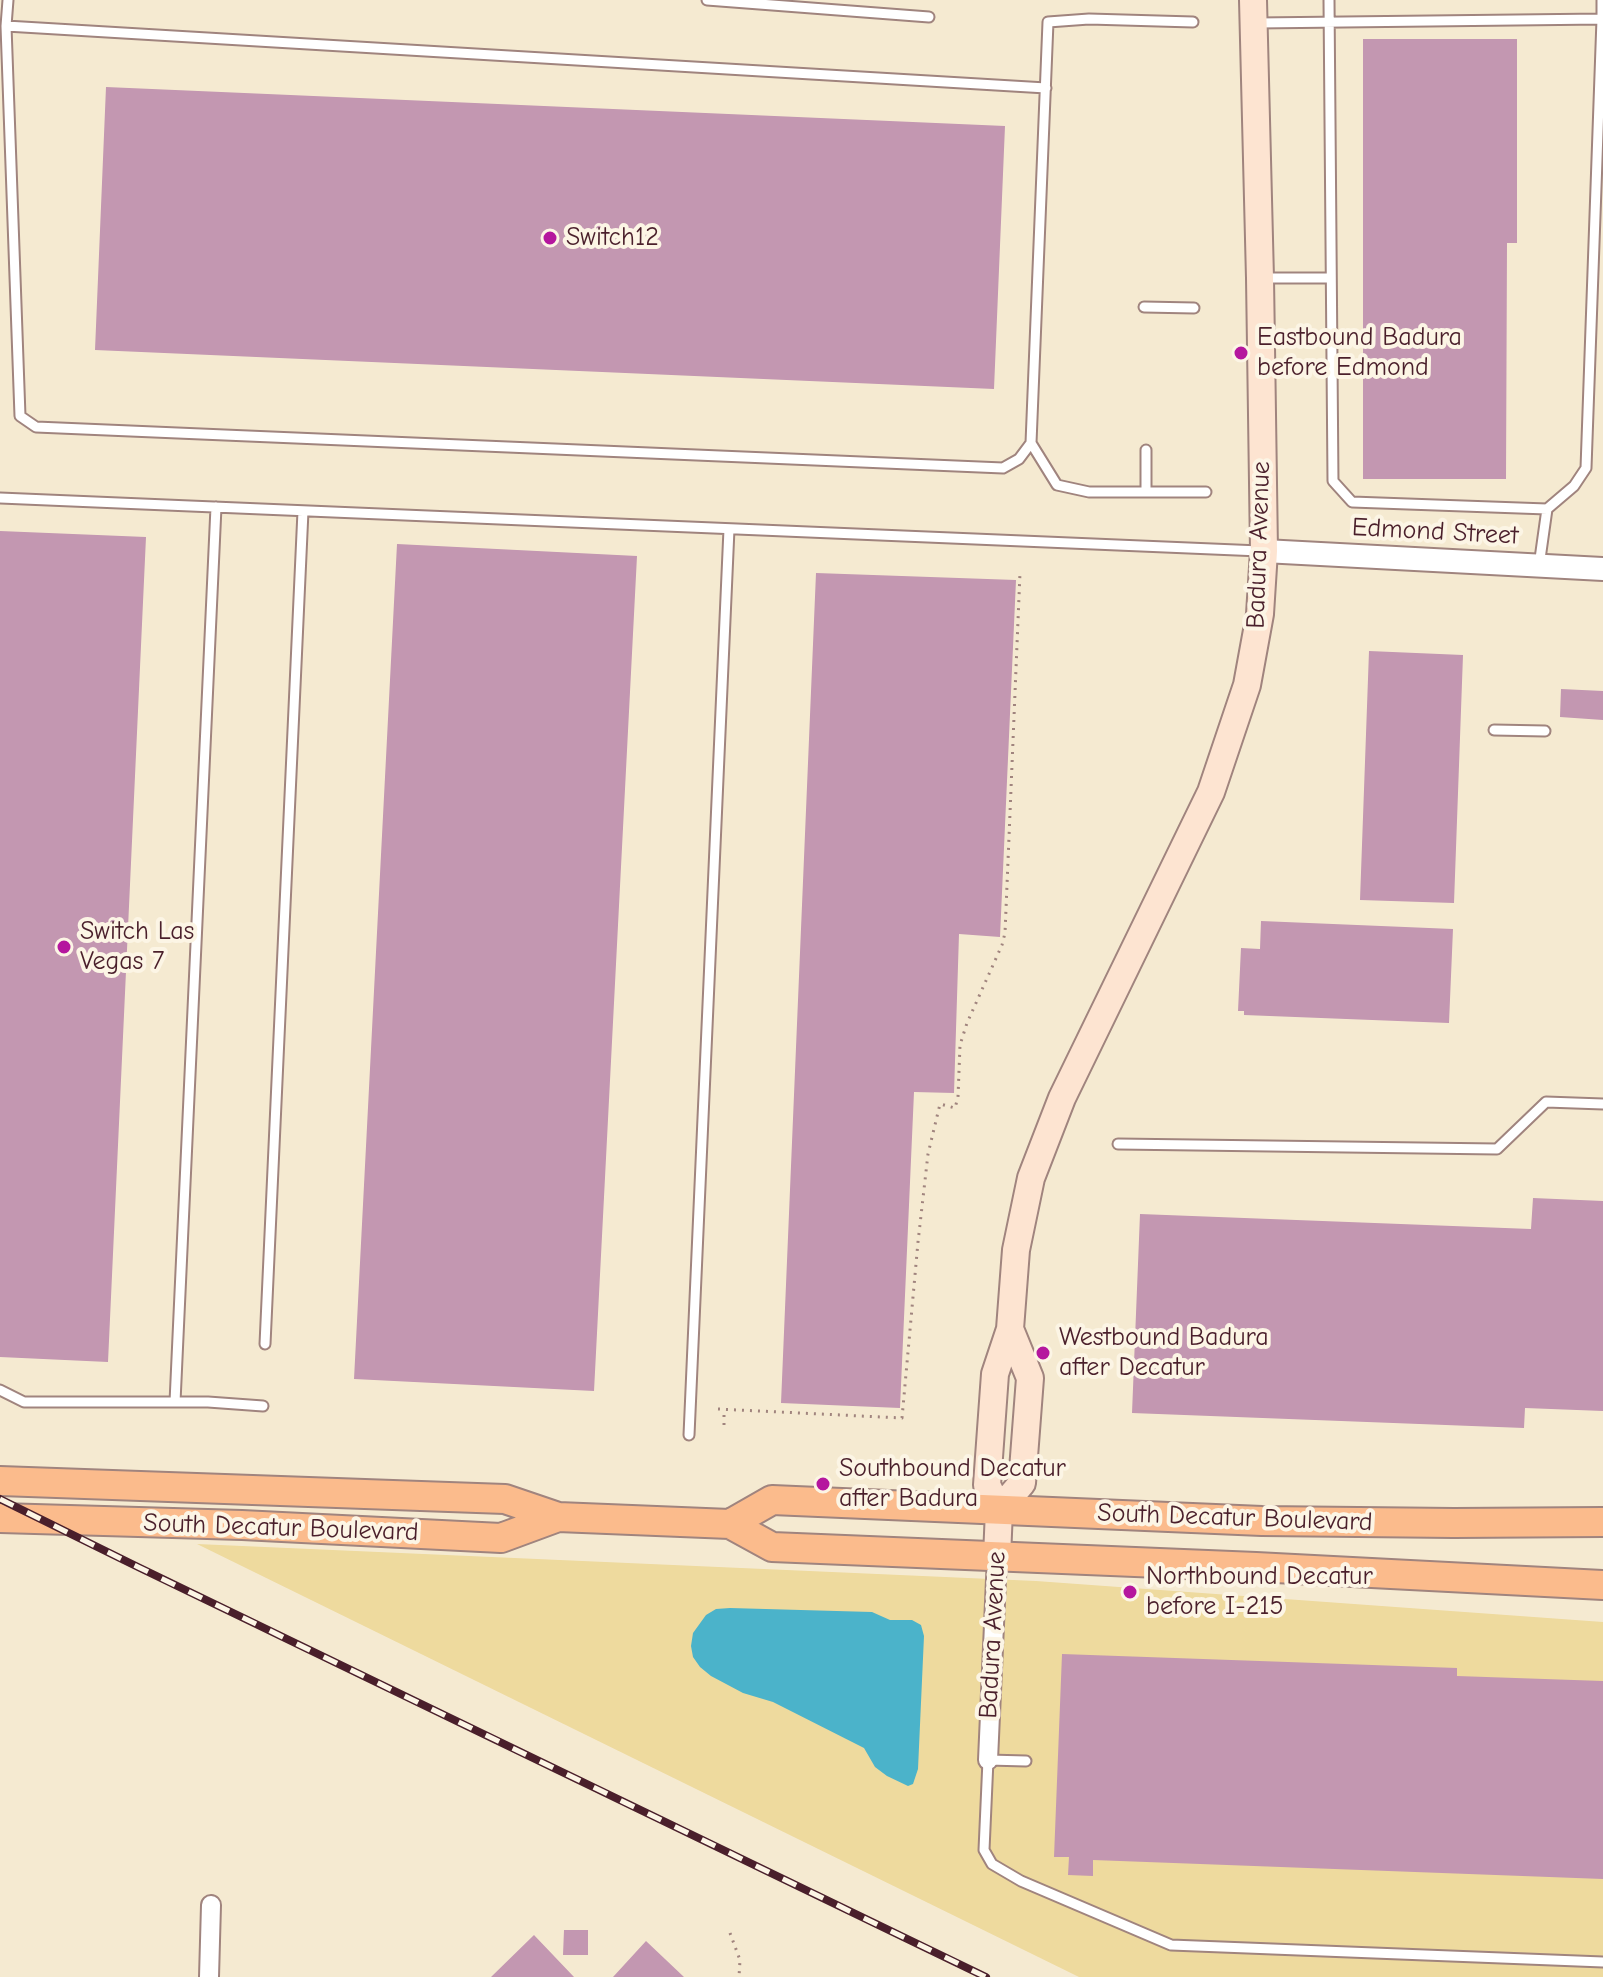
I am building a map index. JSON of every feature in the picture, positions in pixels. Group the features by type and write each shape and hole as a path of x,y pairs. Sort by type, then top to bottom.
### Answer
{"main road":[{"name":"Badura Avenue","path":"997,1557 999,1510 987,1485 995,1374 1010,1329 1016,1250 1031,1178 1062,1098 1211,792 1247,685 1260,614 1264,551 1253,12"},
{"name":"Badura Avenue","path":"999,1510 1022,1483 1030,1378 1010,1329"},
{"name":"South Decatur Boulevard","path":"0,1481 505,1499 558,1517 730,1524 772,1547 1603,1585"},
{"name":"South Decatur Boulevard","path":"730,1524 772,1500 1262,1521 1603,1522"},
{"name":"South Decatur Boulevard","path":"0,1518 242,1525 501,1538 558,1517"}],"street":[{"name":"Edmond Street","path":"1264,551 1603,569"},
{"name":"Badura Avenue","path":"988,1760 997,1557"},
{"path":"209,1977 211,1905"}],"lane":[{"path":"8,0 6,26 20,416 36,427 1003,468 1019,459 1031,443"},
{"path":"707,0 929,17"},
{"path":"1329,0 1333,481 1352,502 1547,509"},
{"path":"1539,566 1547,509 1574,486 1586,468 1602,0"},
{"path":"1253,12 1329,22 1602,19"},
{"path":"1193,22 1089,19 1048,22 1031,443 1057,485 1089,492 1206,492"},
{"path":"6,26 1046,88"},
{"path":"1260,278 1331,278"},
{"path":"1144,307 1194,308"},
{"path":"1146,450 1146,491"},
{"path":"0,498 1264,551"},
{"path":"175,1402 216,507"},
{"path":"265,1344 303,511"},
{"path":"689,1435 729,529"},
{"path":"1494,730 1545,731"},
{"path":"1118,1144 1497,1149 1546,1102 1603,1104"},
{"path":"0,1390 24,1402 175,1402 263,1406"},
{"path":"1026,1761 988,1760 984,1850 992,1864 1021,1881 1171,1945 1603,1962"}],"path":[{"path":"718,1409 902,1418 928,1154 940,1104 955,1108 960,1045 1005,933 1020,573"},
{"path":"724,1410 724,1425"},
{"path":"730,1933 740,1960 739,1977"}],"sand":[{"path":"197,1544 1036,1581 1603,1622 1603,1977 1079,1977"}],"water":[{"path":"716,1609 872,1612 890,1620 912,1620 921,1625 924,1636 918,1769 913,1784 908,1786 887,1776 875,1767 864,1748 773,1702 743,1693 700,1667 693,1657 693,1633 706,1615"}],"building":[{"path":"1363,39 1517,39 1517,243 1507,243 1506,479 1363,479"},
{"name":"Switch12","path":"106,87 1005,126 994,389 95,350"},
{"name":"Switch Las Vegas 7","path":"0,531 146,537 108,1362 0,1357"},
{"path":"397,544 637,556 594,1391 354,1379"},
{"path":"816,573 1016,580 1000,937 959,934 954,1093 914,1092 900,1408 781,1403"},
{"path":"1369,651 1463,655 1454,903 1360,900"},
{"path":"1561,689 1603,691 1603,720 1560,717"},
{"path":"1261,921 1453,929 1449,1023 1244,1015 1244,1011 1238,1011 1241,948 1260,949"},
{"path":"1533,1198 1603,1201 1603,1411 1525,1408 1524,1428 1132,1413 1140,1214 1531,1229"},
{"path":"1062,1654 1457,1668 1457,1676 1603,1681 1603,1879 1093,1860 1093,1876 1068,1875 1069,1857 1054,1857"},
{"path":"564,1930 588,1930 588,1955 563,1955"},
{"path":"534,1935 574,1977 491,1977"},
{"path":"646,1941 684,1977 613,1977"}],"railway":[{"path":"0,1499 986,1977"}],"place":[{"name":"Switch12","path":"550,238"},
{"name":"Eastbound Badura before Edmond","path":"1241,353"},
{"name":"Switch Las Vegas 7","path":"64,947"},
{"name":"Westbound Badura after Decatur","path":"1043,1353"},
{"name":"Southbound Decatur after Badura","path":"823,1484"},
{"name":"Northbound Decatur before I-215","path":"1130,1592"}]}
